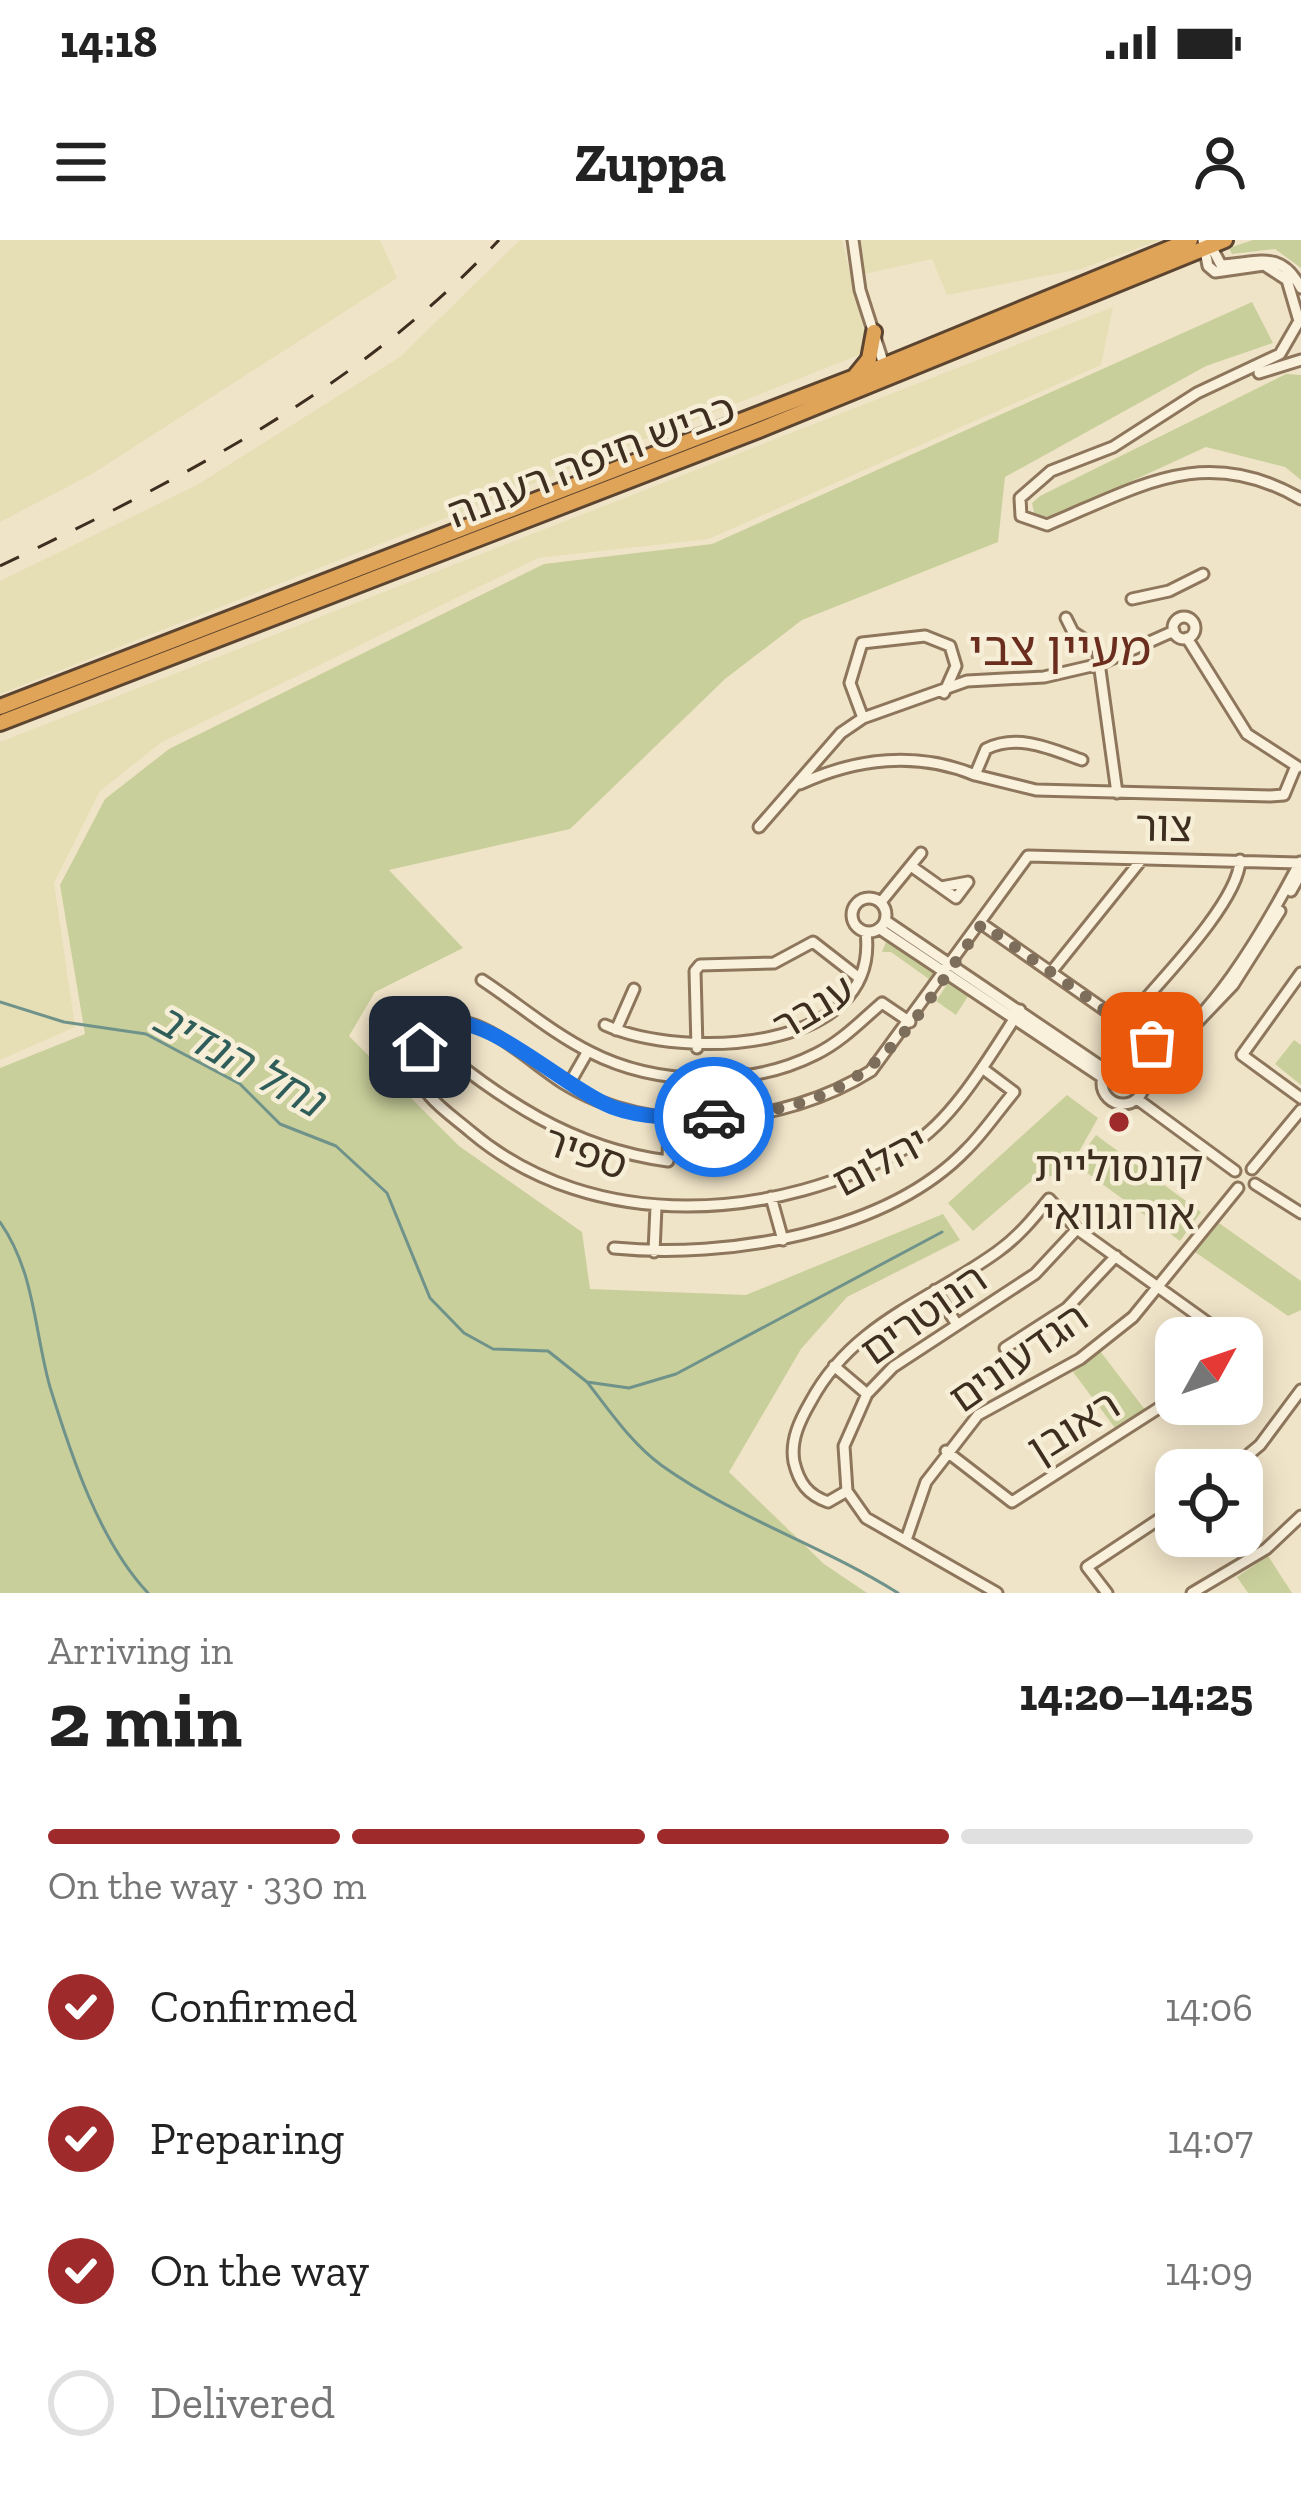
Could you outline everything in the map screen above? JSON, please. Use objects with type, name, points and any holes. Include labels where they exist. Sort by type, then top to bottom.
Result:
[{"type":"highway","name":"כביש חיפה רעננה","points":[[0,723],[886,372],[1191,258],[1207,246]]},
{"type":"highway","name":"כביש חיפה רעננה","points":[[0,707],[853,377],[886,372],[916,352],[1207,246]]},
{"type":"highway","points":[[853,377],[869,359],[874,332],[894,349],[916,352]]},
{"type":"street","points":[[853,240],[886,372]]},
{"type":"street","points":[[1207,246],[1221,265],[1263,258],[1281,262],[1301,287]]},
{"type":"street","points":[[1207,246],[1222,274],[1264,265],[1279,271],[1297,305],[1294,340],[1298,360],[1197,393],[1112,447],[1039,478],[1020,498],[1021,515],[1047,525],[1156,479],[1202,470],[1230,469],[1301,499]]},
{"type":"street","points":[[1242,375],[1294,340]]},
{"type":"street","points":[[1132,599],[1168,591],[1202,574]]},
{"type":"street","points":[[1168,591],[1182,617],[1195,625],[1187,638]]},
{"type":"street","points":[[759,827],[841,733],[863,718],[944,693],[967,680],[1044,676],[1100,664],[1174,632],[1182,617]]},
{"type":"street","points":[[1066,618],[1073,632],[1095,644],[1117,793]]},
{"type":"street","points":[[795,786],[839,766],[884,760],[949,764],[1036,790],[1283,795],[1299,767],[1247,734],[1187,638],[1174,632]]},
{"type":"street","points":[[863,718],[850,683],[862,643],[925,636],[950,646],[956,666],[944,693]]},
{"type":"street","points":[[975,775],[986,749],[996,744],[1034,743],[1082,760]]},
{"type":"street","points":[[883,925],[880,902],[921,853]]},
{"type":"street","name":"צור","points":[[984,923],[1028,856],[1300,865]]},
{"type":"street","points":[[1052,971],[1142,859]]},
{"type":"street","points":[[1126,1021],[1217,908],[1240,874],[1240,860]]},
{"type":"street","points":[[1137,1099],[1142,1074],[1239,964],[1300,865]]},
{"type":"street","points":[[1142,1074],[1233,986],[1300,865]]},
{"type":"street","points":[[911,866],[941,887]]},
{"type":"street","points":[[634,989],[610,1028],[697,1048],[745,1046],[784,1034],[846,998],[868,949],[866,932],[854,923],[854,908],[865,898],[880,902]]},
{"type":"street","points":[[669,1118],[668,1161],[586,1144],[509,1104],[426,1039],[448,1023],[472,1023],[568,1086],[616,1108],[669,1118],[751,1114],[842,1090],[871,1071],[984,923],[1152,1043],[1169,1047]]},
{"type":"street","points":[[883,925],[1104,1074],[1109,1099],[1120,1104],[1137,1099]]},
{"type":"street","points":[[866,932],[883,925]]},
{"type":"street","points":[[697,1048],[695,971],[700,965],[774,963],[813,942],[858,977]]},
{"type":"street","points":[[1301,973],[1243,1055],[1301,1098]]},
{"type":"street","name":"ענבר","points":[[482,980],[588,1051],[647,1073],[687,1078],[745,1074],[815,1054],[882,1003],[910,1022]]},
{"type":"street","name":"ספיר","points":[[426,1039],[416,1055],[417,1081],[484,1143],[566,1187],[656,1207],[771,1197],[845,1178],[913,1144],[982,1068],[1018,1014]]},
{"type":"street","points":[[1152,1043],[1153,1062]]},
{"type":"street","points":[[568,1086],[588,1051]]},
{"type":"street","points":[[1104,1074],[1123,1061],[1142,1074]]},
{"type":"street","name":"יהלום","points":[[614,1248],[701,1252],[783,1240],[887,1202],[966,1151],[1014,1092],[982,1068]]},
{"type":"street","name":"ענבר","points":[[745,1074],[751,1114]]},
{"type":"street","points":[[1137,1099],[1235,1171],[1252,1169],[1301,1110]]},
{"type":"street","points":[[1252,1169],[1255,1184]]},
{"type":"street","points":[[1235,1171],[1238,1188],[1255,1184],[1301,1213]]},
{"type":"street","name":"הגדעונים","points":[[906,1540],[926,1482],[978,1415],[1080,1359],[1133,1317],[1238,1188]]},
{"type":"street","name":"יהלום","points":[[771,1197],[783,1240]]},
{"type":"street","points":[[997,1593],[866,1518],[847,1491],[828,1502],[813,1497],[798,1479],[792,1454],[797,1425],[834,1366],[880,1322],[1010,1243],[1049,1199],[1077,1229],[1201,1317]]},
{"type":"street","points":[[654,1252],[656,1207]]},
{"type":"street","name":"הנוטרים","points":[[847,1491],[844,1446],[867,1394],[892,1367],[1035,1274],[1077,1229]]},
{"type":"street","points":[[1005,1348],[1067,1308],[1116,1256]]},
{"type":"street","points":[[935,1289],[956,1323]]},
{"type":"street","points":[[834,1366],[867,1394]]},
{"type":"street","points":[[1255,1449],[1301,1390]]},
{"type":"street","name":"ראובן","points":[[946,1451],[1012,1502],[1155,1410]]},
{"type":"street","points":[[1192,1593],[1266,1549],[1301,1516]]},
{"type":"street","points":[[1107,1593],[1087,1567],[1155,1522]]},
{"type":"shaded area","points":[[0,240],[380,240],[397,278],[92,474],[0,522]]},
{"type":"shaded area","points":[[520,240],[842,240],[869,351],[0,694],[0,581],[197,485],[400,357]]},
{"type":"shaded area","points":[[861,240],[1160,240],[1081,269],[947,295],[932,259],[864,274]]},
{"type":"shaded area","points":[[1113,307],[1101,365],[709,539],[538,558],[162,742],[100,791],[54,883],[75,1027],[0,1060],[0,742]]},
{"type":"green space","points":[[1253,240],[1301,240],[1301,268],[1275,249],[1232,254],[1229,248]]},
{"type":"green space","points":[[1252,302],[1273,343],[1206,366],[1005,477],[998,542],[802,620],[725,679],[570,829],[389,870],[463,948],[375,992],[349,1036],[459,1146],[582,1232],[590,1289],[746,1295],[943,1214],[960,1240],[847,1297],[801,1349],[729,1472],[824,1564],[867,1593],[0,1593],[0,1068],[85,1034],[60,885],[105,799],[169,749],[544,564],[712,544]]},
{"type":"green space","points":[[1286,374],[1301,375],[1301,480],[1285,467],[1206,447],[1049,519],[1035,517],[1032,503],[1040,496]]},
{"type":"green space","points":[[889,934],[940,970],[933,982],[891,952],[882,952]]},
{"type":"green space","points":[[952,977],[972,990],[956,1015],[936,1001]]},
{"type":"green space","points":[[1294,1040],[1301,1045],[1301,1085],[1275,1064]]},
{"type":"green space","points":[[1067,1095],[1098,1118],[1068,1171],[1030,1182],[973,1231],[948,1203]]},
{"type":"green space","points":[[1096,1135],[1201,1212],[1180,1241],[1075,1164]]},
{"type":"green space","points":[[1219,1223],[1301,1281],[1301,1310],[1288,1316],[1195,1252]]},
{"type":"green space","points":[[1100,1351],[1146,1411],[1118,1432],[1073,1372]]},
{"type":"green space","points":[[1268,1556],[1292,1593],[1248,1593],[1237,1577]]},
{"type":"waterway","name":"נחל הנדיב","points":[[0,1002],[64,1022],[146,1034],[240,1084],[280,1124],[336,1146],[387,1193],[430,1298],[464,1333],[493,1349],[548,1351],[587,1382],[629,1388],[676,1374],[942,1232]]},
{"type":"waterway","points":[[0,1222],[27,1281],[50,1387],[77,1468],[115,1548],[148,1593]]},
{"type":"waterway","points":[[587,1382],[630,1437],[689,1484],[898,1593]]},
{"type":"railway","points":[[0,566],[201,464],[327,386],[445,293],[499,240]]},
{"type":"way so far","points":[[714,1117],[771,1111],[842,1090],[871,1071],[982,924],[1152,1043]]},
{"type":"place","name":"קונסוליית אורוגוואי","points":[[1119,1122]]},
{"type":"district","name":"מעיין צבי","points":[[1060,648]]},
{"type":"route","points":[[420,1047],[448,1023],[472,1023],[568,1086],[616,1108],[669,1118],[714,1117]]}]
